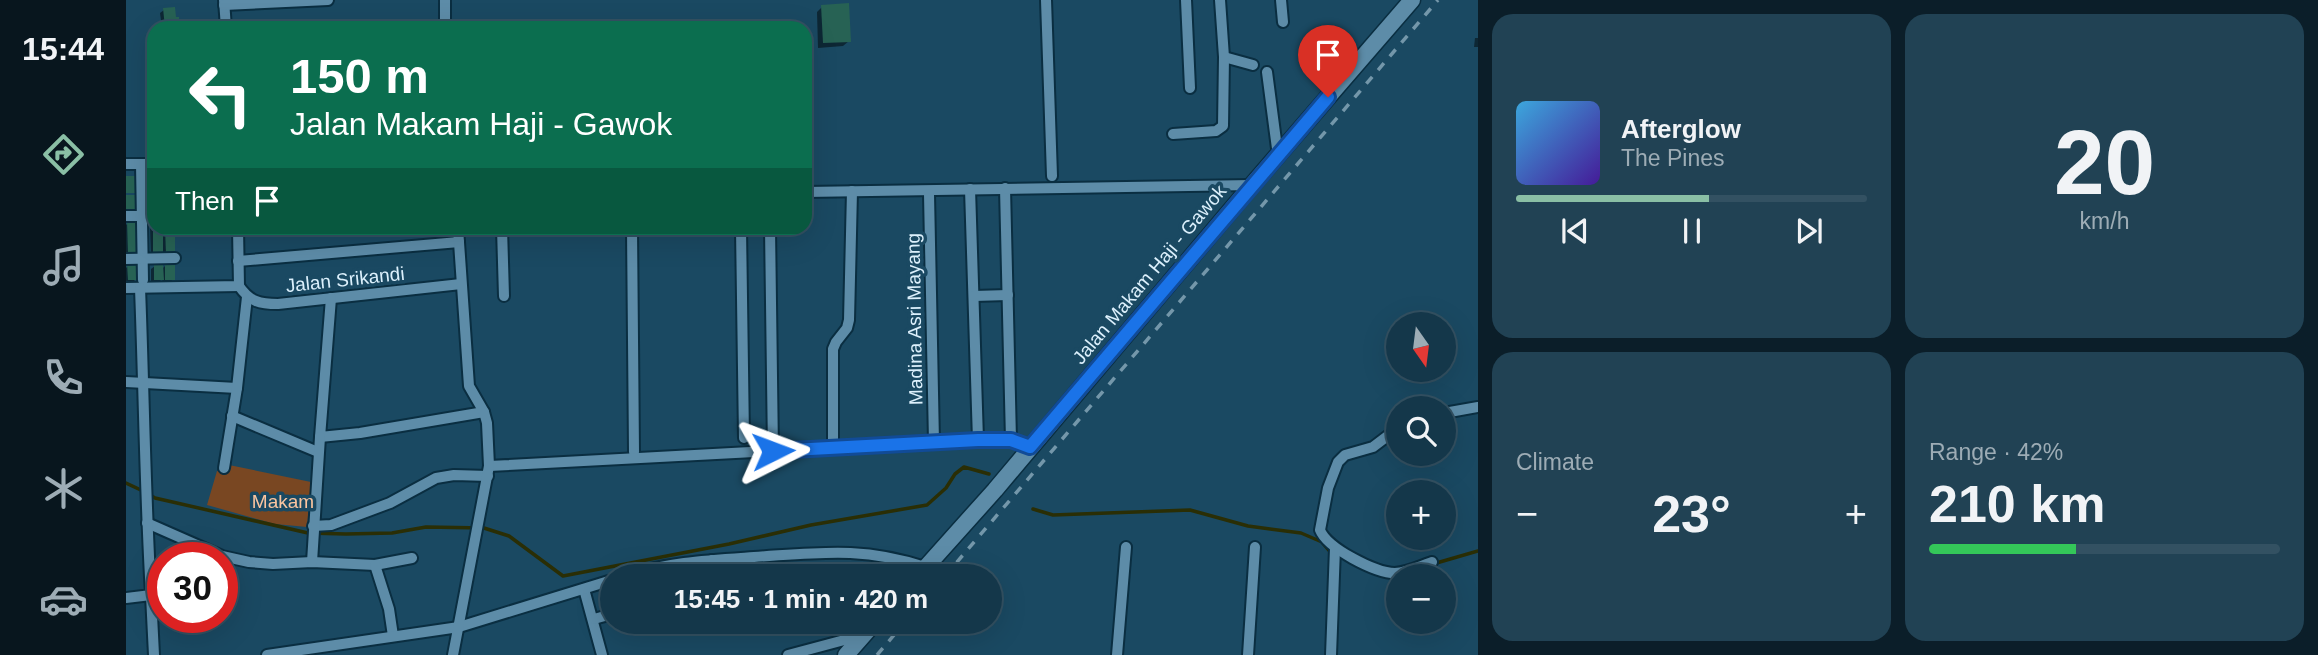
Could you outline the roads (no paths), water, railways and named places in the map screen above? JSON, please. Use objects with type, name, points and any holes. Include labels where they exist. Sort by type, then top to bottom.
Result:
[{"type":"street","points":[[225,21],[224,3],[328,0]]},
{"type":"street","points":[[445,0],[446,21]]},
{"type":"street","points":[[1046,0],[1052,176]]},
{"type":"street","points":[[1186,0],[1190,88]]},
{"type":"street","points":[[1173,134],[1222,129],[1224,57],[1220,0]]},
{"type":"street","points":[[1281,0],[1283,22]]},
{"type":"street","name":"Jalan Makam Haji - Gawok","points":[[928,564],[1007,476],[1412,0]]},
{"type":"street","points":[[1224,57],[1253,65]]},
{"type":"street","points":[[1266,72],[1278,156]]},
{"type":"street","points":[[126,164],[147,164]]},
{"type":"street","points":[[141,164],[141,284],[148,542]]},
{"type":"street","points":[[812,192],[1252,185]]},
{"type":"street","points":[[1005,188],[1011,440]]},
{"type":"street","points":[[970,189],[978,440]]},
{"type":"street","points":[[833,445],[832,357],[836,342],[847,328],[849,320],[852,191]]},
{"type":"street","name":"Madina Asri Mayang","points":[[929,194],[934,442]]},
{"type":"street","points":[[126,216],[147,216]]},
{"type":"street","points":[[224,468],[237,388],[247,297],[239,286],[239,235]]},
{"type":"street","points":[[453,655],[489,471],[488,430],[484,412],[469,386],[458,235]]},
{"type":"street","points":[[502,235],[504,296]]},
{"type":"street","points":[[632,235],[634,452]]},
{"type":"street","points":[[741,235],[744,438]]},
{"type":"street","points":[[770,235],[773,451]]},
{"type":"street","points":[[238,261],[459,242]]},
{"type":"street","points":[[126,259],[175,258]]},
{"type":"street","points":[[126,288],[141,284],[239,286]]},
{"type":"street","name":"Jalan Srikandi","points":[[247,297],[264,304],[461,284]]},
{"type":"street","points":[[974,296],[1007,295]]},
{"type":"street","points":[[312,562],[331,298]]},
{"type":"street","points":[[126,382],[237,388]]},
{"type":"street","points":[[1456,411],[1478,407]]},
{"type":"street","points":[[320,437],[484,412]]},
{"type":"street","points":[[232,416],[318,452]]},
{"type":"street","points":[[1386,437],[1373,447],[1345,455],[1338,462],[1328,488],[1320,526],[1322,536],[1334,552],[1390,572],[1406,571],[1432,562]]},
{"type":"street","points":[[313,530],[390,503],[436,478],[454,475],[934,442],[1011,440],[1030,447]]},
{"type":"street","points":[[147,523],[238,561],[262,564],[312,562],[375,565],[412,558]]},
{"type":"street","points":[[1117,655],[1126,547]]},
{"type":"street","points":[[1248,655],[1255,547]]},
{"type":"street","points":[[679,564],[844,551],[886,555],[906,564]]},
{"type":"street","points":[[1331,655],[1334,552]]},
{"type":"street","points":[[712,560],[713,564]]},
{"type":"street","points":[[375,565],[391,617],[393,636]]},
{"type":"street","points":[[267,655],[460,627],[600,584]]},
{"type":"street","points":[[584,589],[602,655]]},
{"type":"street","points":[[126,598],[147,595]]},
{"type":"street","points":[[594,619],[600,617]]},
{"type":"street","points":[[153,633],[154,655]]},
{"type":"street","points":[[788,655],[863,635]]},
{"type":"street","points":[[846,655],[863,635]]},
{"type":"waterway","points":[[150,495],[308,533],[392,533],[426,527],[484,528],[509,536],[563,576],[811,525],[927,505],[964,467],[989,474]]},
{"type":"waterway","points":[[126,483],[143,491]]},
{"type":"waterway","points":[[1033,509],[1053,515],[1190,510],[1248,526],[1301,533],[1322,542],[1333,555]]},
{"type":"waterway","points":[[1433,564],[1478,551]]},
{"type":"railway","points":[[955,564],[1438,0]]},
{"type":"railway","points":[[877,655],[895,634]]},
{"type":"park label","name":"Makam","points":[[283,501]]}]
